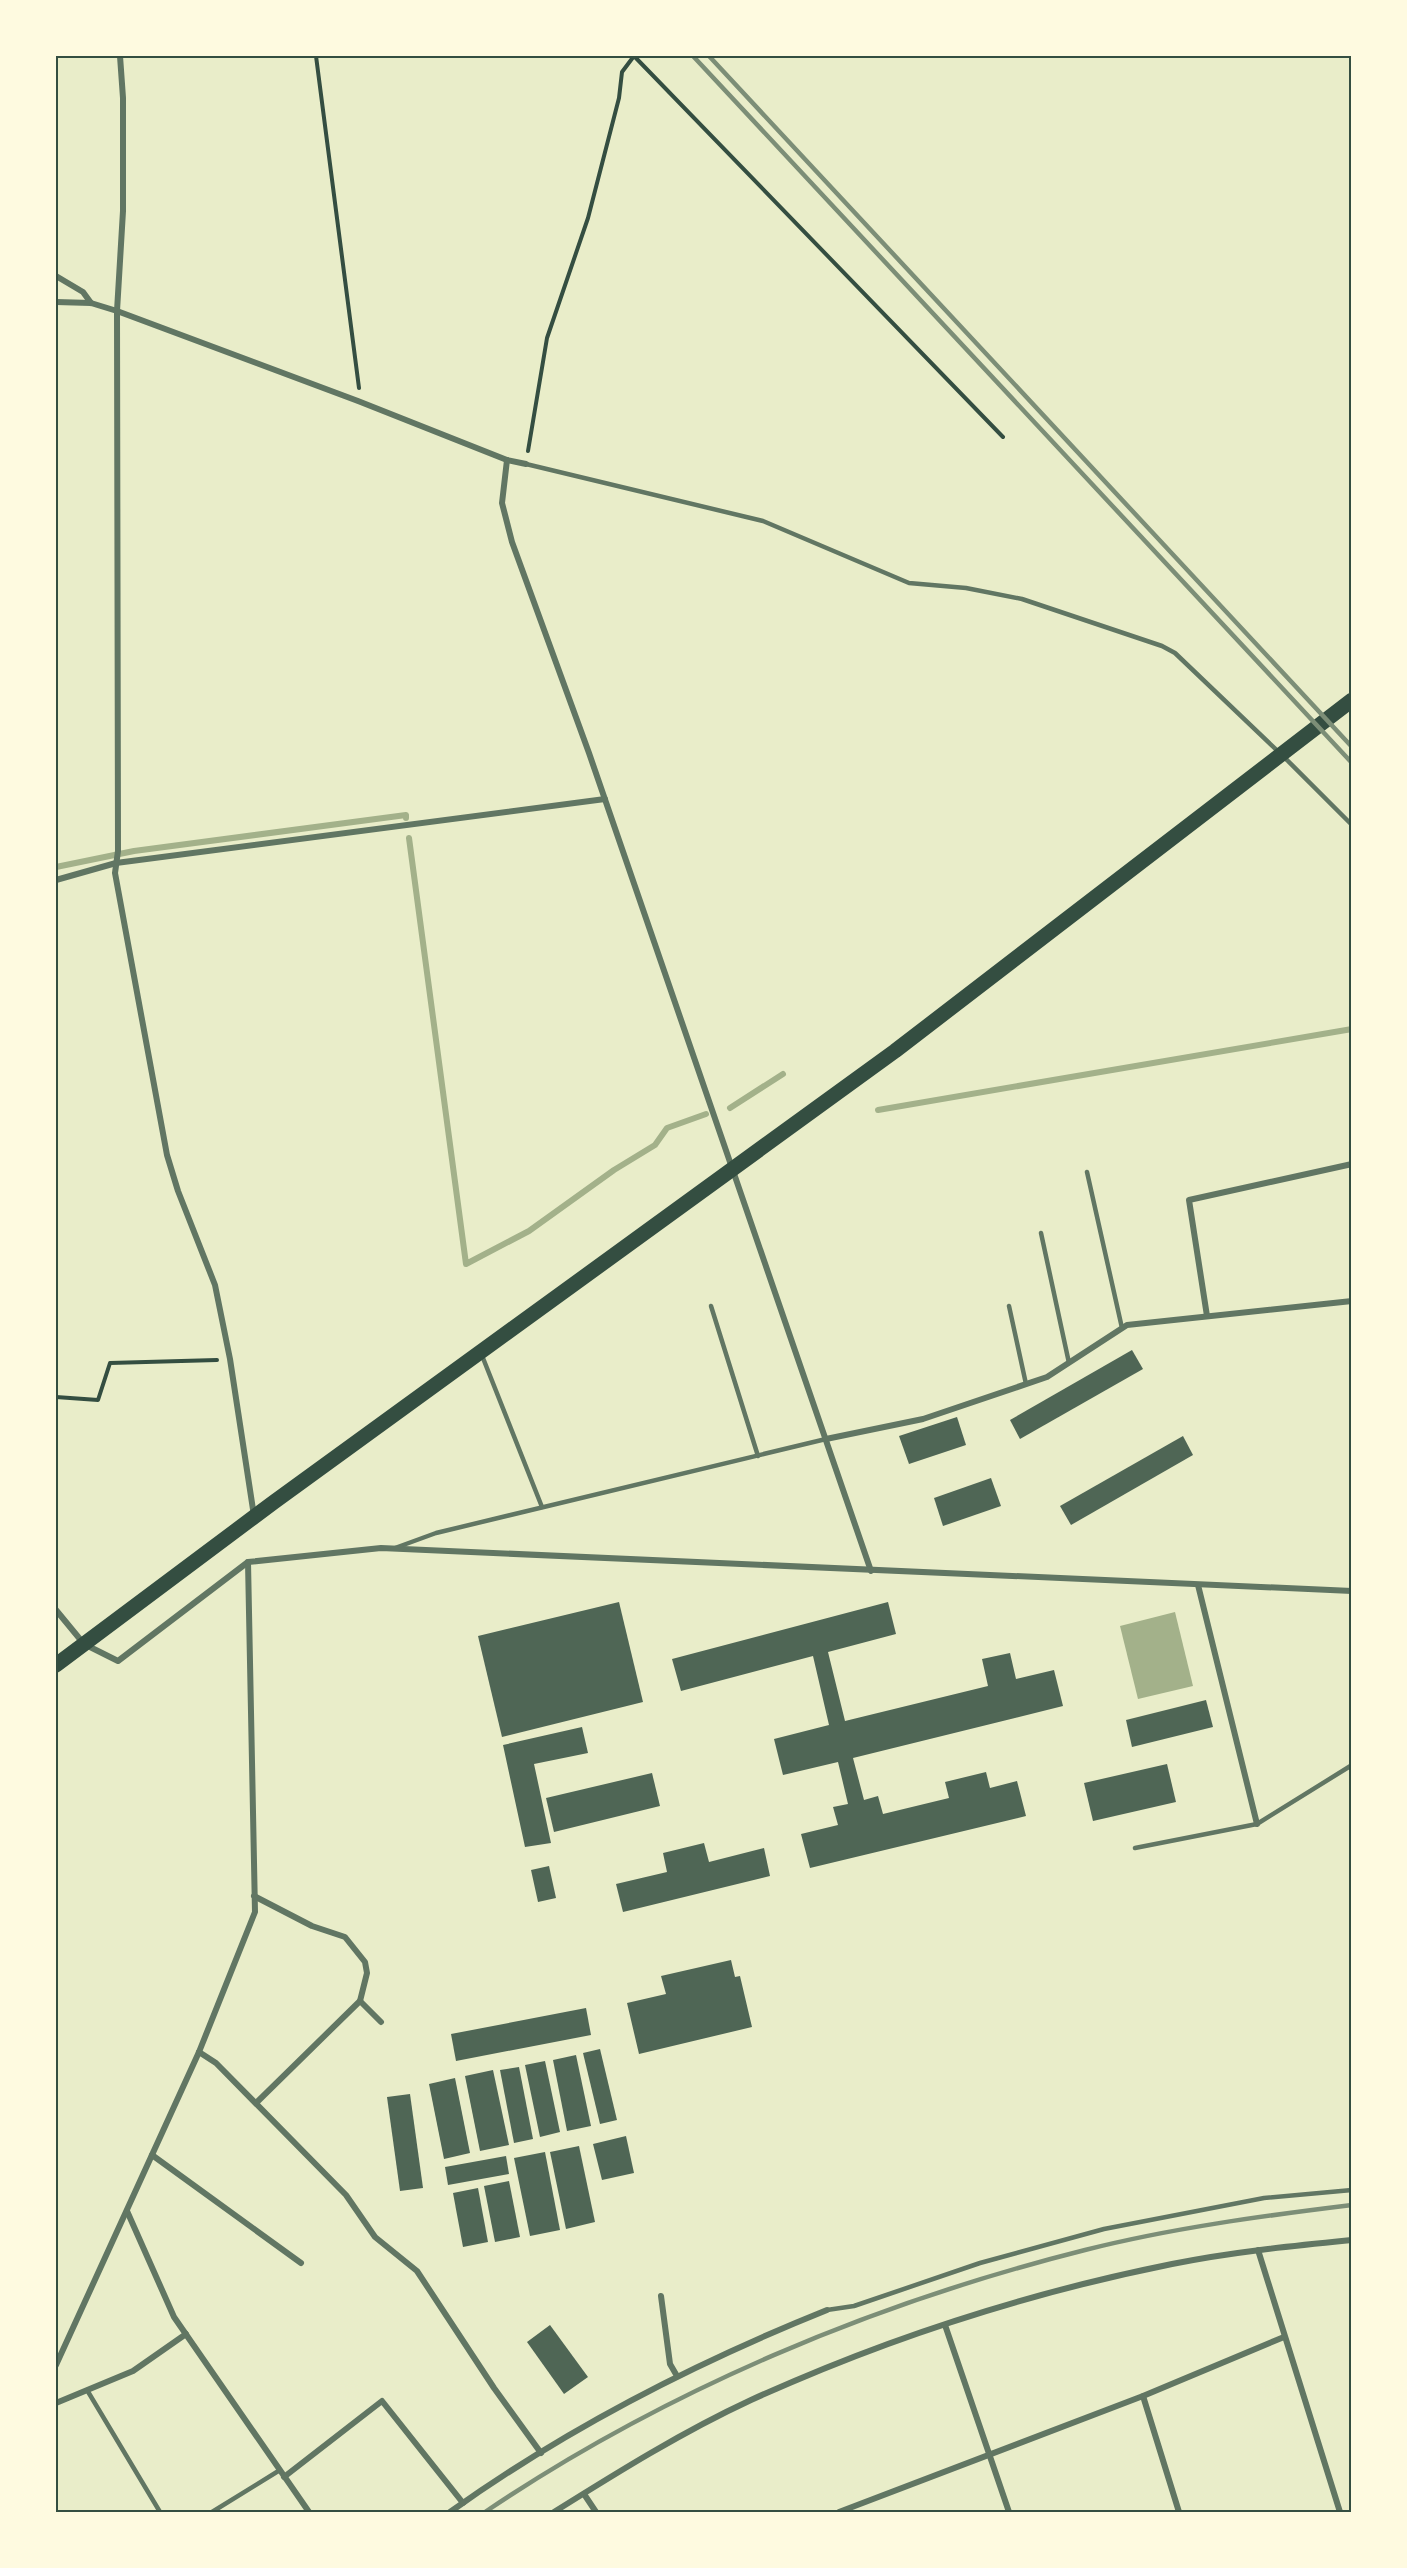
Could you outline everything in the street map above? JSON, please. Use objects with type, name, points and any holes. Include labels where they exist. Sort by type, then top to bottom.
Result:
[{"type":"main road","points":[[56,1665],[255,1517],[895,1051],[1352,700]]},
{"type":"street","points":[[120,56],[123,98],[123,211],[117,311],[118,850],[115,873],[167,1155],[178,1191],[215,1285],[230,1359],[255,1517]]},
{"type":"street","points":[[56,276],[83,292],[91,303]]},
{"type":"street","points":[[56,302],[91,303],[117,311],[358,401],[507,460],[526,464]]},
{"type":"street","points":[[507,460],[502,502],[512,542],[605,799],[871,1571]]},
{"type":"street","points":[[56,880],[116,863],[605,799]]},
{"type":"street","points":[[1208,1316],[1189,1200],[1352,1164]]},
{"type":"street","points":[[826,1439],[923,1419],[1047,1377],[1127,1325],[1352,1301]]},
{"type":"street","points":[[56,1610],[84,1644],[118,1661],[248,1562],[393,1549],[1352,1591]]},
{"type":"street","points":[[56,2365],[199,2052],[255,1912],[248,1562]]},
{"type":"street","points":[[1198,1585],[1257,1824]]},
{"type":"street","points":[[254,1896],[312,1926],[345,1937],[365,1962],[367,1973],[360,2001],[256,2103]]},
{"type":"street","points":[[360,2001],[381,2022]]},
{"type":"street","points":[[199,2052],[216,2063],[346,2195],[375,2237],[417,2271],[494,2388],[541,2453]]},
{"type":"street","points":[[152,2155],[301,2263]]},
{"type":"street","points":[[127,2211],[174,2317],[309,2512]]},
{"type":"street","points":[[554,2512],[681,2436],[750,2401],[846,2360],[945,2325],[1098,2281],[1174,2264],[1258,2250],[1352,2240]]},
{"type":"street","points":[[1258,2250],[1340,2512]]},
{"type":"street","points":[[661,2296],[670,2364],[677,2376]]},
{"type":"street","points":[[450,2512],[541,2453],[677,2376],[827,2310]]},
{"type":"street","points":[[945,2325],[1009,2512]]},
{"type":"street","points":[[56,2403],[133,2371],[186,2334]]},
{"type":"street","points":[[838,2512],[1143,2396],[1284,2337]]},
{"type":"street","points":[[1143,2396],[1179,2512]]},
{"type":"street","points":[[282,2473],[382,2402],[463,2504]]},
{"type":"street","points":[[584,2494],[596,2512]]},
{"type":"lane","points":[[526,464],[763,522],[909,583],[966,588],[1022,599],[1162,645],[1175,653],[1270,743],[1352,825]]},
{"type":"lane","points":[[1088,1172],[1122,1328]]},
{"type":"lane","points":[[1041,1233],[1068,1363]]},
{"type":"lane","points":[[711,1306],[758,1456]]},
{"type":"lane","points":[[1009,1306],[1026,1384]]},
{"type":"lane","points":[[481,1352],[542,1507]]},
{"type":"lane","points":[[393,1549],[436,1533],[826,1439]]},
{"type":"lane","points":[[1135,1848],[1257,1824],[1352,1765]]},
{"type":"lane","points":[[827,2310],[854,2306],[981,2263],[1104,2229],[1264,2198],[1352,2190]]},
{"type":"lane","points":[[87,2390],[160,2512]]},
{"type":"lane","points":[[212,2512],[282,2473]]},
{"type":"path","points":[[316,56],[359,391],[358,401]]},
{"type":"path","points":[[526,464],[547,338],[588,218],[619,98],[622,72],[634,56],[1003,437]]},
{"type":"path","points":[[56,1397],[98,1400],[110,1363],[230,1359]]},
{"type":"shaded area","points":[[1175,1612],[1193,1686],[1138,1699],[1120,1626]]},
{"type":"building","points":[[1132,1350],[1143,1369],[1020,1439],[1010,1420]]},
{"type":"building","points":[[957,1417],[966,1445],[909,1464],[899,1436]]},
{"type":"building","points":[[1183,1436],[1193,1455],[1071,1525],[1060,1506]]},
{"type":"building","points":[[991,1478],[1001,1506],[943,1526],[934,1498]]},
{"type":"building","points":[[619,1602],[643,1702],[502,1737],[478,1636]]},
{"type":"building","points":[[888,1602],[896,1634],[828,1652],[845,1721],[988,1686],[982,1659],[1010,1653],[1016,1679],[1054,1670],[1063,1706],[853,1758],[864,1800],[878,1796],[883,1814],[949,1798],[945,1782],[986,1772],[990,1788],[1017,1781],[1026,1816],[810,1868],[801,1834],[838,1825],[833,1807],[848,1804],[838,1762],[783,1775],[774,1739],[829,1725],[813,1656],[681,1691],[672,1659]]},
{"type":"building","points":[[1206,1700],[1213,1727],[1132,1747],[1126,1720]]},
{"type":"building","points":[[582,1727],[588,1753],[534,1764],[551,1843],[525,1847],[503,1745]]},
{"type":"building","points":[[1167,1764],[1176,1802],[1093,1821],[1084,1783]]},
{"type":"building","points":[[652,1773],[660,1806],[554,1832],[546,1798]]},
{"type":"building","points":[[704,1843],[709,1862],[764,1848],[770,1876],[623,1912],[616,1884],[667,1872],[663,1853]]},
{"type":"building","points":[[549,1866],[556,1898],[538,1902],[531,1870]]},
{"type":"building","points":[[731,1960],[735,1977],[740,1976],[752,2027],[639,2054],[627,2003],[666,1994],[661,1976]]},
{"type":"building","points":[[586,2008],[591,2035],[456,2061],[451,2034]]},
{"type":"building","points":[[600,2049],[617,2120],[600,2124],[583,2053]]},
{"type":"building","points":[[576,2055],[591,2126],[567,2131],[553,2060]]},
{"type":"building","points":[[545,2061],[560,2132],[540,2137],[525,2065]]},
{"type":"building","points":[[519,2067],[533,2139],[514,2143],[500,2070]]},
{"type":"building","points":[[493,2070],[509,2145],[480,2151],[465,2076]]},
{"type":"building","points":[[455,2078],[470,2153],[444,2159],[429,2084]]},
{"type":"building","points":[[410,2094],[423,2188],[400,2191],[387,2097]]},
{"type":"building","points":[[626,2136],[634,2173],[602,2180],[593,2144]]},
{"type":"building","points":[[579,2146],[595,2222],[566,2229],[550,2152]]},
{"type":"building","points":[[545,2152],[560,2230],[530,2236],[514,2158]]},
{"type":"building","points":[[506,2156],[509,2174],[448,2185],[445,2167]]},
{"type":"building","points":[[509,2181],[520,2237],[495,2242],[484,2186]]},
{"type":"building","points":[[478,2188],[488,2242],[463,2247],[453,2193]]},
{"type":"building","points":[[550,2325],[588,2377],[564,2394],[527,2342]]},
{"type":"waterway","points":[[56,867],[134,851],[406,815],[406,818]]},
{"type":"waterway","points":[[409,838],[466,1264],[529,1231],[614,1170],[655,1145],[667,1128],[706,1114]]},
{"type":"waterway","points":[[878,1110],[1352,1029]]},
{"type":"waterway","points":[[730,1108],[783,1074]]},
{"type":"railway","points":[[693,56],[1352,763]]},
{"type":"railway","points":[[709,56],[1352,747]]},
{"type":"railway","points":[[485,2512],[554,2468],[625,2427],[699,2389],[850,2324],[928,2296],[1006,2271],[1118,2242],[1217,2223],[1352,2205]]}]
